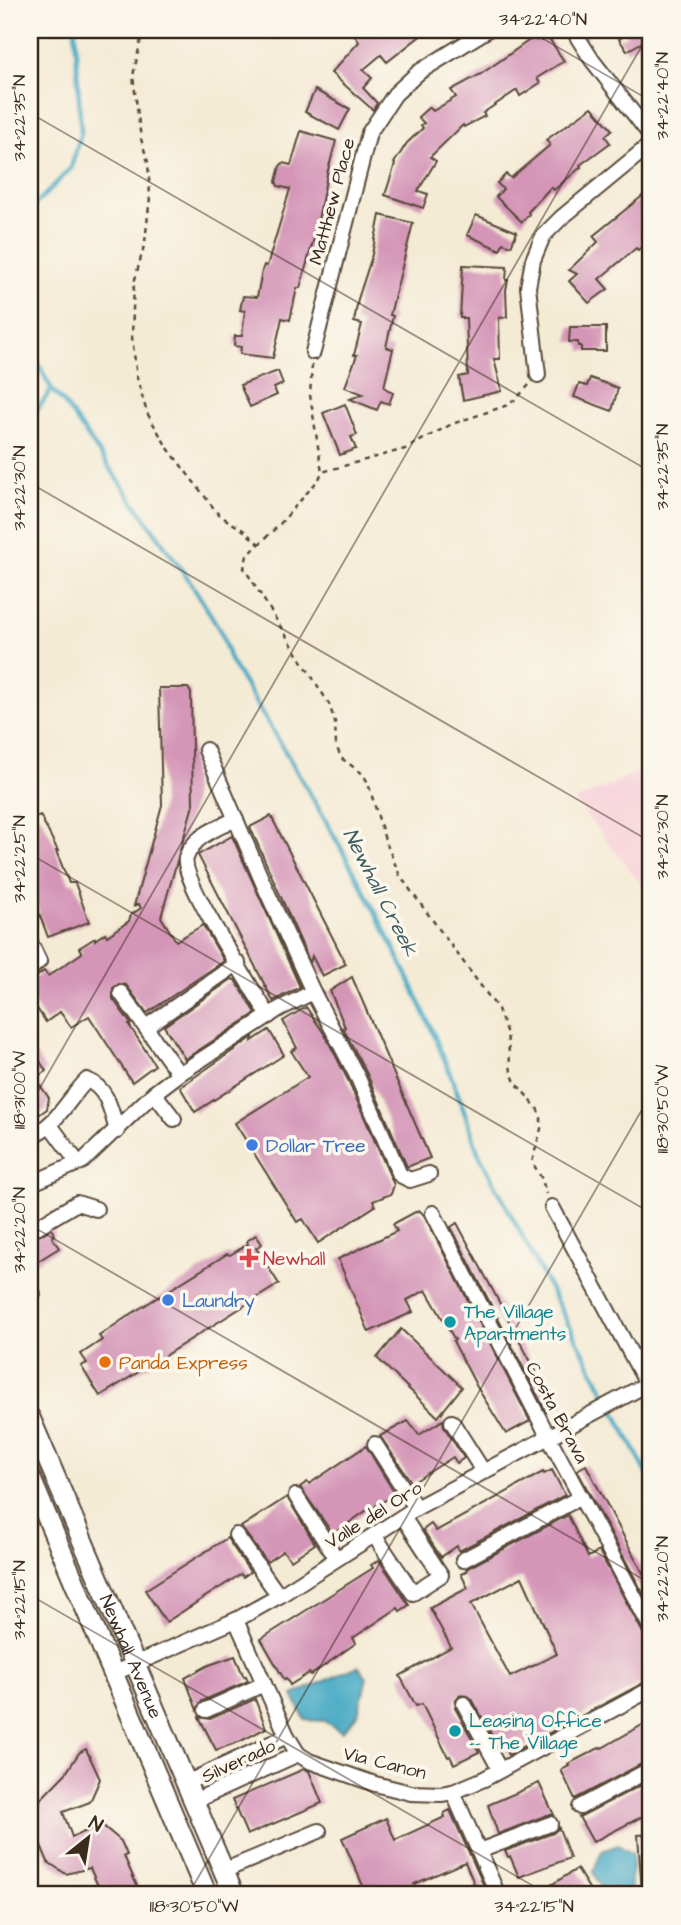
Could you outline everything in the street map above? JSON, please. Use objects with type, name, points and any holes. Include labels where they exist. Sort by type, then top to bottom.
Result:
[{"type":"main road","name":"Newhall Avenue","points":[[30,1418],[234,1895]]},
{"type":"main road","points":[[30,1479],[52,1470]]},
{"type":"main road","name":"Newhall Avenue","points":[[30,1479],[207,1895]]},
{"type":"street","name":"Matthew Place","points":[[313,352],[369,133],[395,94],[419,72],[487,30]]},
{"type":"street","points":[[573,30],[593,61],[651,136]]},
{"type":"street","points":[[538,375],[528,287],[533,260],[543,236],[651,144]]},
{"type":"street","points":[[206,750],[313,992],[358,1078],[400,1175],[410,1180],[429,1174]]},
{"type":"street","points":[[236,819],[203,835],[193,844],[185,861],[188,875],[204,908],[269,1016]]},
{"type":"street","points":[[30,942],[38,961],[30,969]]},
{"type":"street","points":[[146,1027],[238,963]]},
{"type":"street","points":[[30,1184],[78,1163],[179,1073],[269,1016],[313,992]]},
{"type":"street","points":[[121,993],[179,1073]]},
{"type":"street","points":[[30,1136],[50,1125],[74,1092],[87,1080],[97,1084],[106,1096],[117,1131]]},
{"type":"street","points":[[154,1094],[174,1119]]},
{"type":"street","points":[[50,1125],[78,1163]]},
{"type":"street","points":[[30,1231],[77,1203],[96,1209]]},
{"type":"street","points":[[552,1207],[646,1385]]},
{"type":"street","name":"Costa Brava","points":[[433,1213],[651,1628]]},
{"type":"street","name":"Valle del Oro","points":[[112,1674],[236,1620],[279,1596],[416,1508],[646,1385]]},
{"type":"street","points":[[452,1422],[483,1471]]},
{"type":"street","points":[[375,1444],[416,1508]]},
{"type":"street","points":[[296,1496],[337,1558]]},
{"type":"street","points":[[463,1560],[581,1497]]},
{"type":"street","points":[[374,1535],[412,1593],[440,1575],[403,1517]]},
{"type":"street","points":[[236,1535],[279,1596]]},
{"type":"street","points":[[236,1620],[298,1754]]},
{"type":"street","points":[[206,1710],[264,1684]]},
{"type":"street","name":"Via Canon","points":[[298,1754],[309,1761],[349,1775],[411,1793],[453,1792],[484,1779],[651,1689]]},
{"type":"street","points":[[464,1704],[500,1770]]},
{"type":"street","name":"Silverado","points":[[190,1792],[288,1736]]},
{"type":"street","name":"Silverado","points":[[190,1792],[298,1754]]},
{"type":"street","points":[[580,1807],[651,1769]]},
{"type":"street","points":[[453,1792],[498,1895]]},
{"type":"street","points":[[479,1851],[550,1824]]},
{"type":"street","points":[[223,1871],[319,1831]]},
{"type":"path","points":[[143,30],[133,76],[141,139],[148,162],[150,197],[145,242],[134,283],[132,337],[138,378],[147,413],[167,447],[219,515],[259,544]]},
{"type":"path","points":[[313,352],[310,395],[322,472],[280,524],[244,562],[246,575],[329,704],[341,758],[363,775],[368,783],[385,840],[400,876],[498,1009],[506,1034],[511,1072],[515,1082],[537,1108],[541,1118],[541,1129],[532,1162],[552,1207]]},
{"type":"path","points":[[322,472],[405,449],[452,424],[505,406],[516,399],[538,375]]},
{"type":"shaded area","points":[[651,761],[651,896],[575,801],[642,769]]},
{"type":"water","points":[[358,1666],[367,1677],[358,1714],[342,1732],[324,1721],[305,1720],[293,1695]]},
{"type":"water","points":[[618,1845],[633,1854],[630,1895],[605,1895],[593,1872],[602,1851]]},
{"type":"building","points":[[351,30],[428,30],[387,62],[381,55],[363,70],[372,78],[363,88],[377,103],[373,110],[331,73],[359,42]]},
{"type":"building","points":[[623,30],[651,30],[651,37],[627,51],[619,39],[626,35]]},
{"type":"building","points":[[534,37],[541,41],[548,37],[564,61],[537,78],[540,83],[520,96],[517,90],[483,113],[485,116],[464,127],[463,125],[430,157],[436,161],[418,191],[428,194],[423,208],[385,195],[394,163],[407,143],[423,128],[421,125],[424,123],[418,117],[429,107],[433,111],[456,97],[451,90],[481,74]]},
{"type":"building","points":[[315,90],[350,109],[339,130],[305,112]]},
{"type":"building","points":[[592,107],[612,130],[605,136],[610,143],[580,165],[581,167],[554,190],[551,187],[522,222],[496,197],[503,189],[497,183],[506,174],[511,178],[550,145],[546,140]]},
{"type":"building","points":[[301,131],[336,141],[316,231],[300,288],[297,288],[290,320],[282,318],[273,358],[240,354],[241,347],[234,346],[235,336],[242,336],[245,311],[240,310],[243,296],[257,297],[262,271],[264,265],[267,266],[290,189],[278,186],[276,182],[280,166],[283,163],[291,165]]},
{"type":"building","points":[[651,189],[651,239],[599,279],[608,289],[589,303],[569,281],[577,274],[569,270],[598,242],[593,236]]},
{"type":"building","points":[[380,215],[413,223],[390,315],[393,316],[386,347],[393,349],[384,387],[393,393],[389,404],[381,401],[377,410],[350,399],[363,394],[345,387],[357,355],[354,355],[362,324],[354,322]]},
{"type":"building","points":[[476,215],[517,232],[511,246],[503,243],[500,250],[467,235]]},
{"type":"building","points":[[463,265],[507,267],[508,280],[507,317],[499,318],[500,359],[494,359],[502,391],[463,400],[459,377],[468,375],[466,318],[460,318]]},
{"type":"building","points":[[570,327],[606,327],[606,351],[581,351],[578,342],[569,342]]},
{"type":"building","points":[[278,371],[283,384],[274,388],[277,395],[250,407],[240,385]]},
{"type":"building","points":[[590,378],[618,388],[612,411],[574,397],[579,384],[587,386]]},
{"type":"building","points":[[345,404],[357,435],[351,437],[356,449],[340,455],[323,413]]},
{"type":"building","points":[[159,688],[188,688],[191,693],[193,805],[161,917],[176,941],[203,925],[224,961],[147,1013],[126,985],[119,984],[113,988],[113,999],[155,1065],[132,1082],[89,1016],[71,1027],[60,1012],[46,1022],[30,998],[30,982],[44,971],[48,976],[82,953],[79,948],[105,933],[107,936],[129,921],[131,915],[141,908],[139,904],[134,906],[162,805]]},
{"type":"building","points":[[40,815],[58,851],[69,883],[75,883],[89,922],[48,937],[30,889],[30,820]]},
{"type":"building","points":[[271,816],[346,964],[322,976],[312,956],[310,963],[250,827]]},
{"type":"building","points":[[232,836],[300,987],[273,1001],[198,855]]},
{"type":"building","points":[[352,977],[430,1158],[407,1167],[367,1074],[343,1028],[345,1027],[330,991]]},
{"type":"building","points":[[232,979],[256,1013],[185,1059],[164,1026]]},
{"type":"building","points":[[306,1007],[325,1035],[349,1082],[394,1185],[391,1194],[373,1201],[375,1206],[318,1243],[303,1219],[297,1222],[235,1123],[308,1077],[291,1051],[297,1048],[283,1021]]},
{"type":"building","points":[[269,1030],[284,1055],[195,1112],[180,1087],[253,1037],[252,1041]]},
{"type":"building","points":[[30,1045],[46,1071],[35,1078],[49,1098],[47,1109],[30,1121]]},
{"type":"building","points":[[419,1210],[530,1421],[506,1434],[477,1387],[453,1341],[455,1340],[426,1290],[407,1300],[413,1312],[369,1332],[338,1259],[397,1231],[393,1224]]},
{"type":"building","points":[[457,1223],[555,1407],[546,1412],[451,1227]]},
{"type":"building","points":[[51,1229],[55,1235],[52,1237],[59,1248],[30,1266],[30,1241]]},
{"type":"building","points":[[256,1235],[262,1244],[256,1248],[279,1284],[100,1396],[81,1366],[87,1363],[81,1354],[102,1340],[99,1336],[131,1314],[227,1254],[230,1255],[248,1244],[247,1241]]},
{"type":"building","points":[[401,1329],[462,1387],[438,1417],[377,1358]]},
{"type":"building","points":[[443,1420],[444,1427],[464,1458],[457,1463],[453,1457],[412,1483],[380,1436],[408,1421],[419,1435]]},
{"type":"building","points":[[366,1446],[395,1494],[333,1534],[300,1487],[307,1482],[309,1484]]},
{"type":"building","points":[[586,1465],[651,1588],[651,1608],[577,1470]]},
{"type":"building","points":[[552,1470],[565,1495],[459,1551],[457,1546],[441,1557],[423,1530],[431,1524],[436,1531],[543,1472],[544,1474]]},
{"type":"building","points":[[287,1497],[315,1544],[291,1560],[283,1551],[267,1562],[241,1527]]},
{"type":"building","points":[[568,1515],[588,1557],[599,1551],[643,1633],[651,1638],[651,1679],[508,1755],[500,1741],[496,1743],[472,1699],[460,1695],[455,1708],[479,1752],[454,1764],[422,1704],[416,1706],[400,1676],[451,1647],[430,1608],[468,1588],[461,1574],[467,1571],[466,1569]],"holes":[[[522,1577],[557,1654],[510,1677],[471,1604]]]},
{"type":"building","points":[[227,1538],[250,1572],[243,1577],[241,1574],[166,1622],[145,1590]]},
{"type":"building","points":[[379,1560],[409,1605],[400,1611],[398,1608],[353,1638],[356,1643],[311,1675],[309,1673],[290,1685],[261,1639],[373,1568],[371,1565]]},
{"type":"building","points":[[235,1656],[248,1681],[202,1701],[197,1710],[185,1678],[209,1665]]},
{"type":"building","points":[[255,1699],[266,1728],[216,1750],[199,1717],[210,1719]]},
{"type":"building","points":[[651,1720],[651,1759],[575,1799],[561,1770]]},
{"type":"building","points":[[86,1749],[100,1779],[90,1802],[63,1812],[72,1837],[102,1825],[121,1841],[127,1855],[124,1856],[141,1895],[102,1895],[90,1868],[66,1874],[48,1862],[30,1819],[34,1806],[66,1773],[79,1753]]},
{"type":"building","points":[[304,1769],[309,1771],[322,1803],[247,1835],[232,1800]]},
{"type":"building","points":[[651,1780],[651,1812],[593,1842],[579,1817]]},
{"type":"building","points":[[539,1783],[554,1815],[547,1815],[498,1834],[488,1805]]},
{"type":"building","points":[[450,1810],[488,1895],[479,1895],[465,1862],[414,1884],[417,1892],[410,1895],[367,1895],[342,1838],[386,1818],[395,1840],[445,1817],[444,1813]]},
{"type":"building","points":[[559,1828],[570,1858],[519,1877],[505,1851],[553,1833]]},
{"type":"building","points":[[651,1834],[651,1893],[642,1894],[638,1835]]},
{"type":"building","points":[[577,1869],[593,1895],[535,1895]]},
{"type":"waterway","name":"Newhall Creek","points":[[30,210],[71,168],[81,133],[75,30]]},
{"type":"waterway","name":"Newhall Creek","points":[[30,348],[52,390],[64,403],[191,583],[221,632],[230,660],[369,899],[429,1023],[478,1152],[651,1481]]},
{"type":"waterway","points":[[30,420],[51,390]]},
{"type":"place","name":"Dollar Tree","points":[[252,1145]]},
{"type":"place","name":"Newhall","points":[[249,1258]]},
{"type":"place","name":"Laundry","points":[[168,1300]]},
{"type":"place","name":"The Village Apartments","points":[[450,1322]]},
{"type":"place","name":"Panda Express","points":[[105,1362]]},
{"type":"place","name":"Leasing Office -- The Village","points":[[455,1731]]}]
